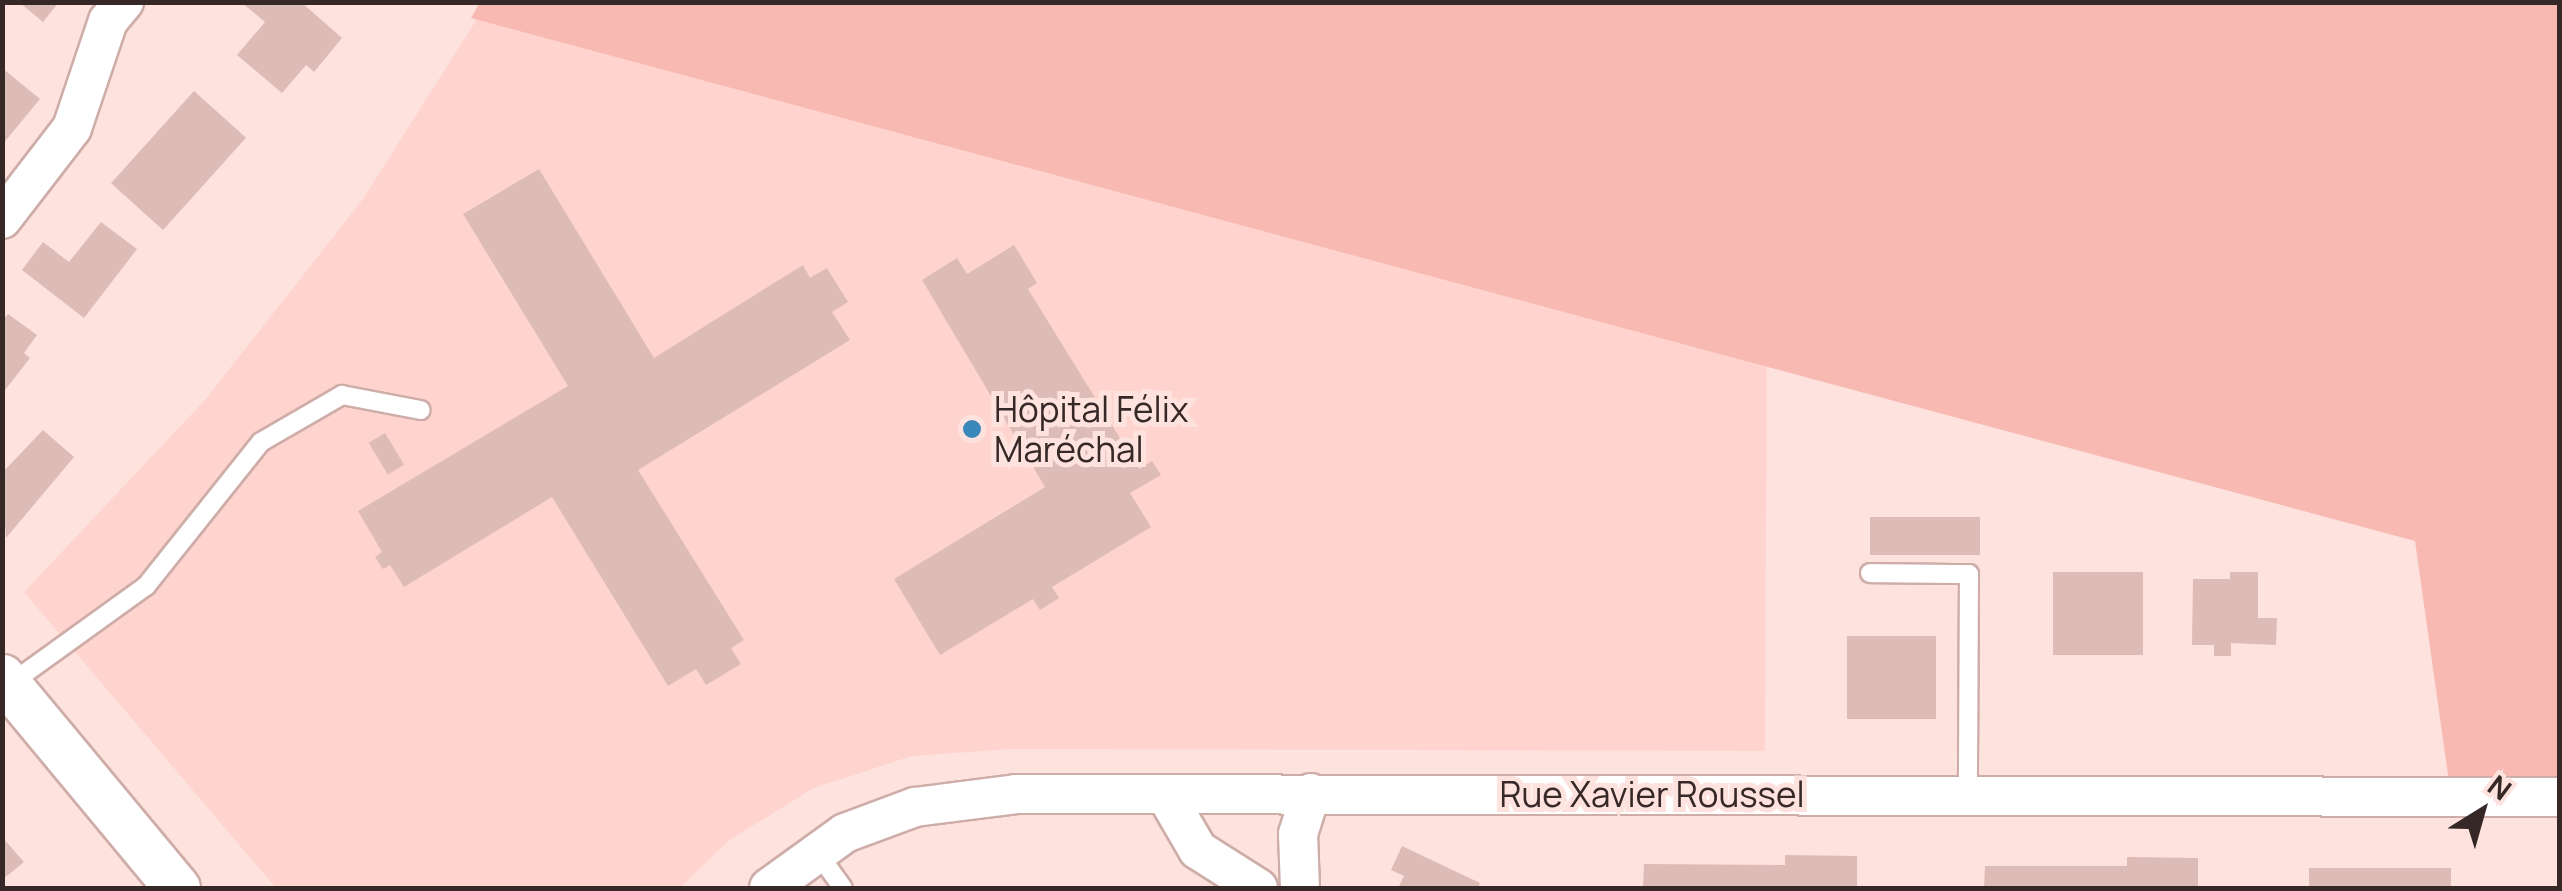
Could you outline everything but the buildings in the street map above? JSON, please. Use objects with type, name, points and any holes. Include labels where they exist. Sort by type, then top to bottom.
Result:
[{"type":"street","points":[[2,220],[72,128],[108,21],[124,2]]},
{"type":"street","points":[[6,681],[178,888]]},
{"type":"street","points":[[1300,888],[1298,834],[1310,793]]},
{"type":"street","name":"Rue Xavier Roussel","points":[[769,888],[846,833],[915,807],[1016,794],[2560,798]]},
{"type":"street","points":[[1167,797],[1198,850],[1258,888]]},
{"type":"lane","points":[[6,681],[146,586],[261,442],[342,395],[421,410]]},
{"type":"lane","points":[[1870,573],[1969,574],[1968,794]]},
{"type":"lane","points":[[818,852],[843,888]]},
{"type":"shaded area","points":[[480,2],[2559,3],[2559,797],[2451,796],[2415,541],[471,18]]},
{"type":"shaded area","name":"Hôpital Félix Maréchal","points":[[487,3],[1767,325],[1765,751],[1012,749],[912,756],[814,788],[728,841],[680,888],[276,888],[24,592],[205,400],[363,199]]},
{"type":"place","name":"Hôpital Félix Maréchal","points":[[972,429]]}]
